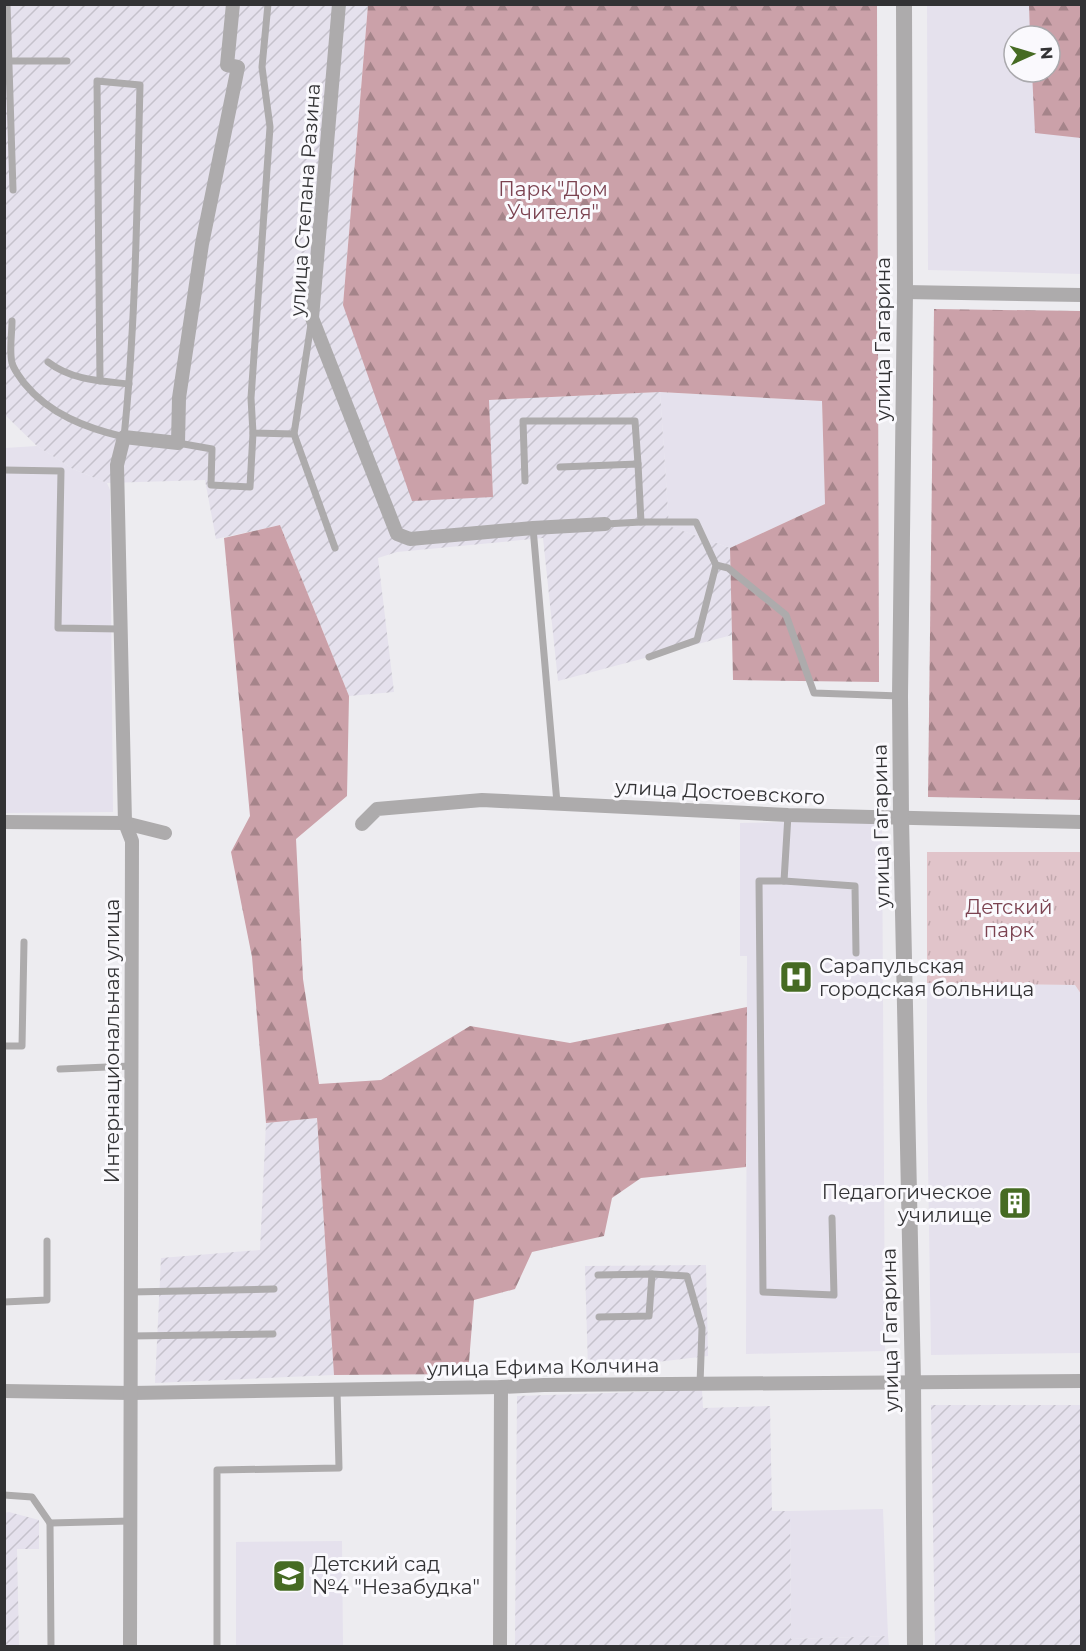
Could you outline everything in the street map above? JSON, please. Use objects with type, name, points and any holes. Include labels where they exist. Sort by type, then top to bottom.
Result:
[{"type":"street","points":[[124,438],[178,443],[179,398],[202,244],[238,68],[227,65],[234,4]]},
{"type":"street","name":"улица Степана Разина","points":[[339,4],[312,318],[397,534],[410,539],[605,524]]},
{"type":"street","name":"улица Гагарина","points":[[904,4],[905,292],[900,696],[913,1382],[915,1647]]},
{"type":"street","points":[[905,292],[1082,295]]},
{"type":"street","name":"Интернациональная улица","points":[[124,438],[117,465],[125,823],[132,841],[130,1647]]},
{"type":"street","name":"улица Достоевского","points":[[362,824],[377,809],[482,800],[788,816],[1082,822]]},
{"type":"street","points":[[4,822],[125,823],[165,834]]},
{"type":"street","name":"улица Ефима Колчина","points":[[4,1391],[131,1393],[544,1385],[1082,1380]]},
{"type":"street","points":[[500,1647],[501,1387]]},
{"type":"lane","points":[[7,4],[13,190]]},
{"type":"lane","points":[[178,443],[212,449],[211,485],[250,487],[253,433],[251,398],[270,127],[262,67],[268,4]]},
{"type":"lane","points":[[9,61],[67,61]]},
{"type":"lane","points":[[12,321],[12,362],[16,372],[29,389],[50,407],[71,420],[124,438],[136,254],[140,85],[97,81],[100,381]]},
{"type":"lane","points":[[312,318],[294,435],[335,548]]},
{"type":"lane","points":[[48,362],[57,369],[77,377],[129,384]]},
{"type":"lane","points":[[525,481],[523,421],[635,421],[641,522]]},
{"type":"lane","points":[[253,433],[294,435]]},
{"type":"lane","points":[[560,467],[638,464]]},
{"type":"lane","points":[[4,470],[61,471],[58,628],[120,629]]},
{"type":"lane","points":[[605,524],[696,522],[716,565],[697,640],[649,657]]},
{"type":"lane","points":[[533,528],[557,803]]},
{"type":"lane","points":[[716,565],[728,568],[786,615],[814,693],[900,696]]},
{"type":"lane","points":[[784,881],[788,816]]},
{"type":"lane","points":[[832,1218],[834,1295],[763,1292],[759,881],[855,886],[856,953]]},
{"type":"lane","points":[[4,1046],[22,1046],[24,942]]},
{"type":"lane","points":[[60,1069],[131,1066]]},
{"type":"lane","points":[[4,1302],[47,1300],[47,1241]]},
{"type":"lane","points":[[599,1317],[649,1316],[652,1274]]},
{"type":"lane","points":[[598,1275],[687,1276],[702,1328],[700,1384]]},
{"type":"lane","points":[[132,1292],[274,1289]]},
{"type":"lane","points":[[131,1336],[273,1334]]},
{"type":"lane","points":[[216,1647],[217,1470],[339,1468],[337,1390]]},
{"type":"lane","points":[[4,1495],[32,1497],[50,1523],[51,1647]]},
{"type":"lane","points":[[50,1523],[130,1521]]},
{"type":"shaded area","points":[[4,5],[368,5],[343,305],[493,497],[488,400],[660,392],[669,526],[730,548],[732,635],[558,681],[543,538],[397,552],[378,558],[394,692],[349,696],[280,525],[216,539],[205,480],[107,483],[73,469],[37,446],[5,415]]},
{"type":"shaded area","points":[[927,5],[1081,5],[1081,274],[928,270]]},
{"type":"shaded area","points":[[660,392],[822,401],[825,504],[730,548],[669,526]]},
{"type":"shaded area","points":[[37,446],[73,469],[107,483],[110,490],[113,812],[5,813],[5,448]]},
{"type":"shaded area","points":[[882,820],[885,1351],[746,1354],[747,956],[740,956],[740,823]]},
{"type":"shaded area","points":[[927,983],[1075,985],[1081,994],[1081,1353],[931,1355]]},
{"type":"shaded area","points":[[317,1118],[334,1375],[155,1383],[161,1258],[260,1250],[266,1123]]},
{"type":"shaded area","points":[[706,1265],[708,1356],[588,1370],[585,1266]]},
{"type":"shaded area","points":[[702,1390],[703,1408],[770,1406],[772,1511],[790,1511],[791,1639],[888,1636],[889,1646],[515,1646],[517,1396]]},
{"type":"shaded area","points":[[931,1405],[1081,1405],[1081,1646],[935,1646]]},
{"type":"shaded area","points":[[883,1509],[888,1636],[791,1639],[790,1511]]},
{"type":"shaded area","points":[[9,1512],[39,1520],[39,1549],[17,1549],[19,1646],[5,1646],[4,1513]]},
{"type":"shaded area","name":"Детский сад №4 \"Незабудка\"","points":[[342,1541],[343,1646],[236,1646],[236,1542]]},
{"type":"green space","name":"Парк \"Дом Учителя\"","points":[[368,5],[877,5],[879,682],[733,680],[730,548],[825,504],[822,401],[660,392],[489,400],[493,497],[412,501],[343,305]]},
{"type":"green space","points":[[1029,5],[1081,5],[1081,138],[1035,133],[1033,84],[1062,84],[1062,24],[1030,24]]},
{"type":"green space","points":[[934,309],[1081,311],[1081,800],[928,797]]},
{"type":"green space","points":[[280,525],[349,696],[347,796],[296,839],[303,979],[319,1084],[381,1080],[470,1026],[570,1043],[747,1007],[746,1167],[641,1178],[612,1198],[604,1236],[532,1252],[515,1289],[474,1300],[468,1374],[334,1375],[317,1118],[266,1123],[252,957],[231,852],[250,816],[224,538]]},
{"type":"green space","name":"Детский парк","points":[[927,852],[1081,852],[1081,994],[1075,985],[927,983]]},
{"type":"place","name":"Сарапульская городская больница","points":[[796,977]]},
{"type":"place","name":"Педагогическое училище","points":[[1015,1203]]},
{"type":"place","name":"Детский сад №4 \"Незабудка\"","points":[[289,1576]]}]
